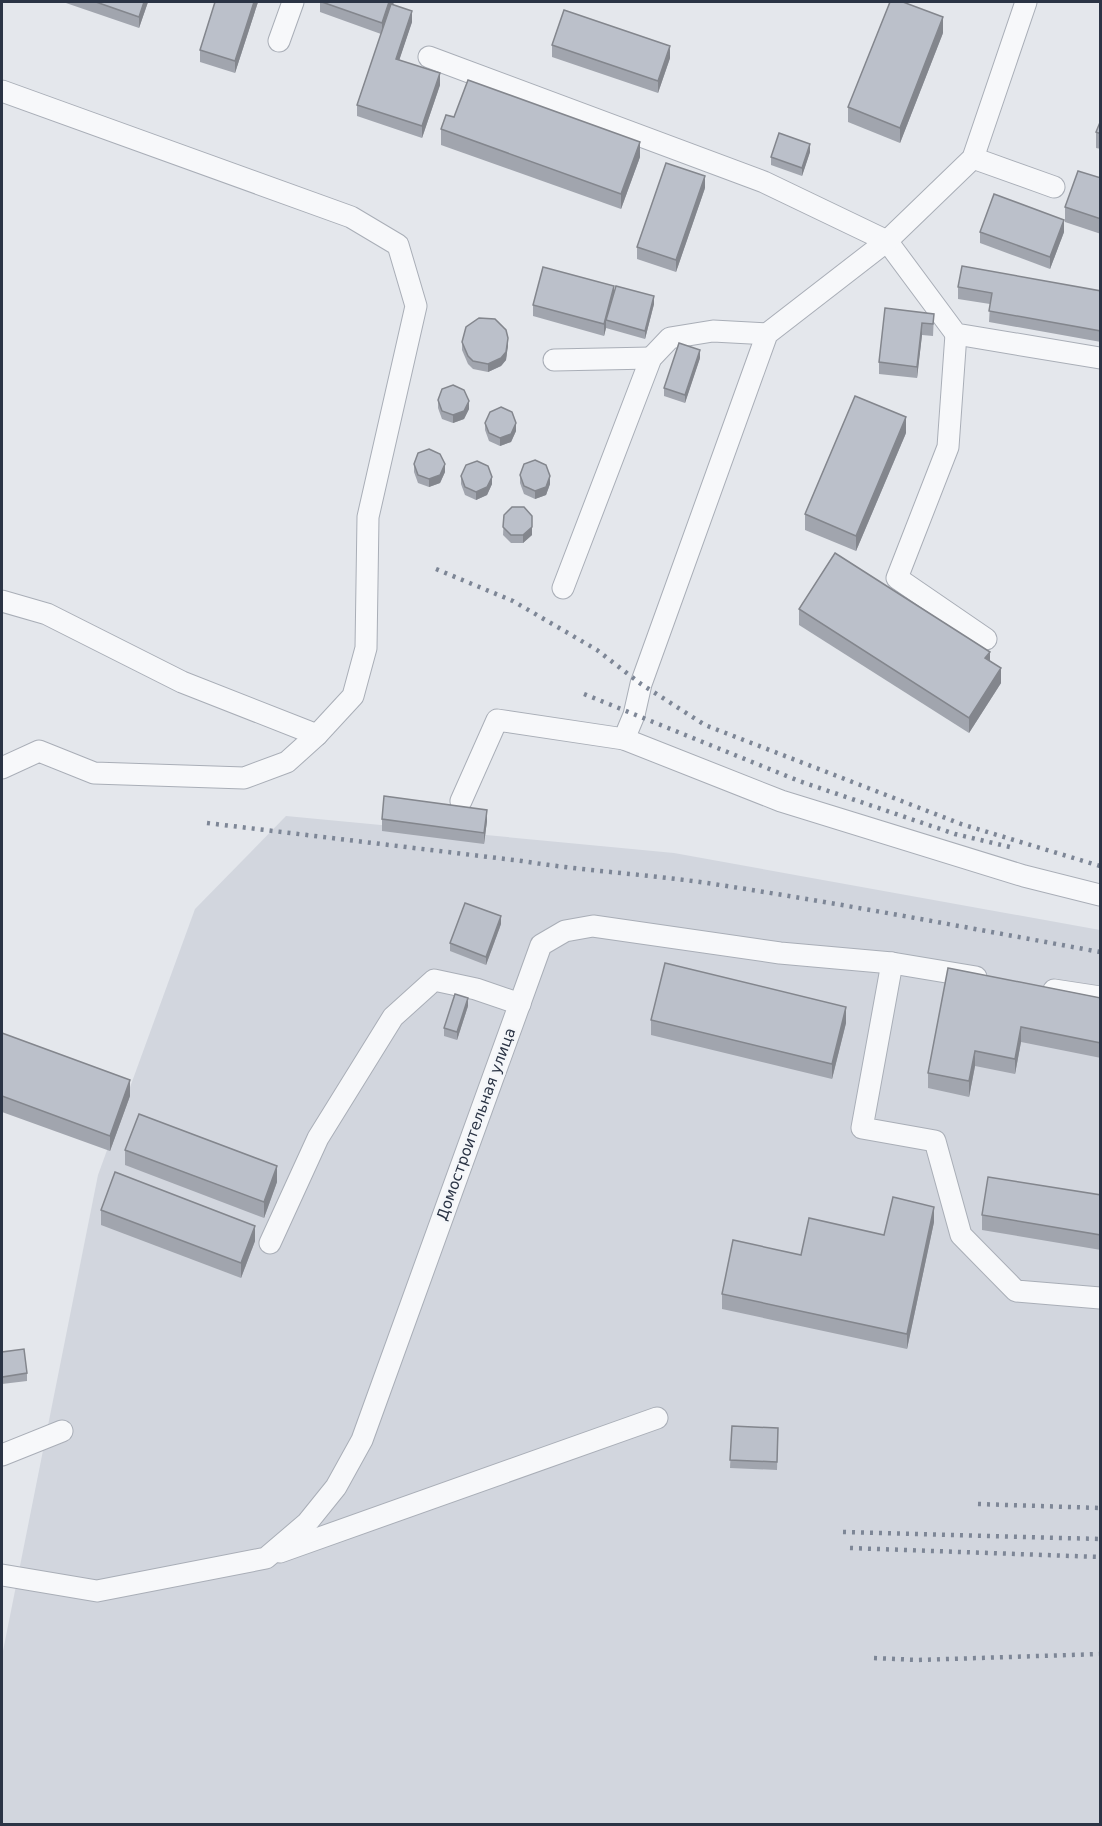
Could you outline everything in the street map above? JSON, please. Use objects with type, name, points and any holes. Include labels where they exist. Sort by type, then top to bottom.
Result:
[{"type":"street","points":[[279,40],[293,2]]},
{"type":"street","points":[[624,739],[634,715],[641,684],[767,334],[887,241],[974,158],[1026,2]]},
{"type":"street","points":[[429,57],[764,182],[887,241],[956,334],[948,447],[897,578],[986,639]]},
{"type":"street","points":[[2,91],[351,217],[398,245],[416,306],[368,517],[366,648],[353,696],[317,735],[287,762],[244,778],[94,773],[39,751],[2,768]]},
{"type":"street","points":[[974,158],[1054,187]]},
{"type":"street","points":[[563,588],[651,358],[670,338],[713,330],[767,334]]},
{"type":"street","points":[[956,334],[1101,358]]},
{"type":"street","points":[[554,360],[651,358]]},
{"type":"street","points":[[2,601],[47,614],[182,682],[317,735]]},
{"type":"street","points":[[461,801],[497,720],[624,739],[781,801],[1023,876],[1101,895]]},
{"type":"street","name":"Домостроительная улица","points":[[2,1575],[97,1591],[266,1558],[307,1523],[336,1487],[362,1440],[541,945],[565,931],[593,926],[780,953],[892,963],[996,980]]},
{"type":"street","points":[[892,963],[862,1128],[935,1141],[961,1235],[1016,1292],[1101,1298]]},
{"type":"street","points":[[270,1243],[318,1138],[393,1017],[434,980],[476,989],[520,1004]]},
{"type":"street","points":[[1031,986],[1101,997]]},
{"type":"street","points":[[266,1558],[657,1418]]},
{"type":"street","points":[[2,1455],[62,1431]]},
{"type":"shaded area","points":[[286,816],[674,853],[1100,930],[1100,1824],[2,1824],[2,1656],[98,1175],[195,909]]},
{"type":"building","points":[[96,2],[144,2],[139,17]]},
{"type":"building","points":[[215,2],[254,2],[235,61],[200,50]]},
{"type":"building","points":[[322,2],[389,2],[382,23]]},
{"type":"building","points":[[890,2],[903,2],[943,17],[900,128],[848,107]]},
{"type":"building","points":[[391,4],[412,11],[396,59],[440,73],[422,126],[357,105]]},
{"type":"building","points":[[564,10],[670,46],[658,81],[552,45]]},
{"type":"building","points":[[468,80],[640,142],[621,194],[441,129],[446,115],[454,117]]},
{"type":"building","points":[[1101,120],[1101,134],[1096,132]]},
{"type":"building","points":[[779,133],[810,144],[802,168],[771,157]]},
{"type":"building","points":[[666,163],[705,176],[676,260],[637,247]]},
{"type":"building","points":[[1078,171],[1101,178],[1101,219],[1065,207]]},
{"type":"building","points":[[994,194],[1064,220],[1050,257],[980,232]]},
{"type":"building","points":[[962,266],[1101,291],[1101,331],[989,311],[992,293],[958,287]]},
{"type":"building","points":[[543,267],[614,286],[604,324],[533,305]]},
{"type":"building","points":[[616,286],[654,296],[645,331],[606,320]]},
{"type":"building","points":[[885,308],[934,314],[933,324],[922,323],[917,367],[879,362]]},
{"type":"building","points":[[479,318],[495,319],[506,330],[508,338],[506,352],[501,358],[488,364],[473,361],[468,356],[462,342],[466,327]]},
{"type":"building","points":[[679,343],[700,350],[685,395],[664,388]]},
{"type":"building","points":[[453,385],[464,390],[469,401],[464,411],[453,415],[442,411],[438,400],[442,389]]},
{"type":"building","points":[[855,396],[906,417],[856,536],[805,514]]},
{"type":"building","points":[[501,407],[512,412],[516,423],[511,434],[500,438],[489,433],[485,423],[490,412]]},
{"type":"building","points":[[429,449],[440,454],[445,464],[440,475],[429,479],[418,475],[414,464],[418,453]]},
{"type":"building","points":[[535,460],[546,465],[550,476],[546,487],[535,491],[524,486],[520,475],[524,464]]},
{"type":"building","points":[[477,461],[488,466],[492,477],[487,487],[476,492],[465,487],[461,476],[466,465]]},
{"type":"building","points":[[512,507],[524,507],[532,516],[532,527],[523,535],[511,535],[503,527],[504,515]]},
{"type":"building","points":[[835,553],[990,652],[985,658],[1001,668],[969,718],[799,609]]},
{"type":"building","points":[[384,796],[487,810],[484,833],[382,819]]},
{"type":"building","points":[[465,903],[501,916],[486,957],[450,943]]},
{"type":"building","points":[[665,963],[846,1007],[832,1064],[651,1020]]},
{"type":"building","points":[[948,968],[1101,998],[1101,1043],[1021,1027],[1015,1059],[975,1051],[969,1081],[928,1073]]},
{"type":"building","points":[[455,994],[468,998],[457,1032],[444,1028]]},
{"type":"building","points":[[2,1033],[130,1080],[110,1136],[2,1096]]},
{"type":"building","points":[[139,1114],[277,1166],[264,1202],[125,1150]]},
{"type":"building","points":[[115,1172],[255,1226],[241,1263],[101,1210]]},
{"type":"building","points":[[988,1177],[1101,1195],[1101,1235],[982,1215]]},
{"type":"building","points":[[893,1197],[934,1207],[907,1334],[722,1294],[733,1240],[801,1255],[809,1218],[884,1235]]},
{"type":"building","points":[[24,1349],[27,1373],[2,1377],[2,1352]]},
{"type":"building","points":[[732,1426],[778,1428],[777,1462],[730,1460]]},
{"type":"railway","points":[[436,569],[513,601],[597,650],[641,684],[705,725],[961,824],[1100,866]]},
{"type":"railway","points":[[584,694],[799,781],[955,834],[1010,847]]},
{"type":"railway","points":[[207,823],[707,883],[855,907],[1100,952]]},
{"type":"railway","points":[[978,1504],[1100,1508]]},
{"type":"railway","points":[[843,1532],[1100,1539]]},
{"type":"railway","points":[[850,1548],[1100,1557]]},
{"type":"railway","points":[[874,1658],[918,1660],[1100,1654]]}]
